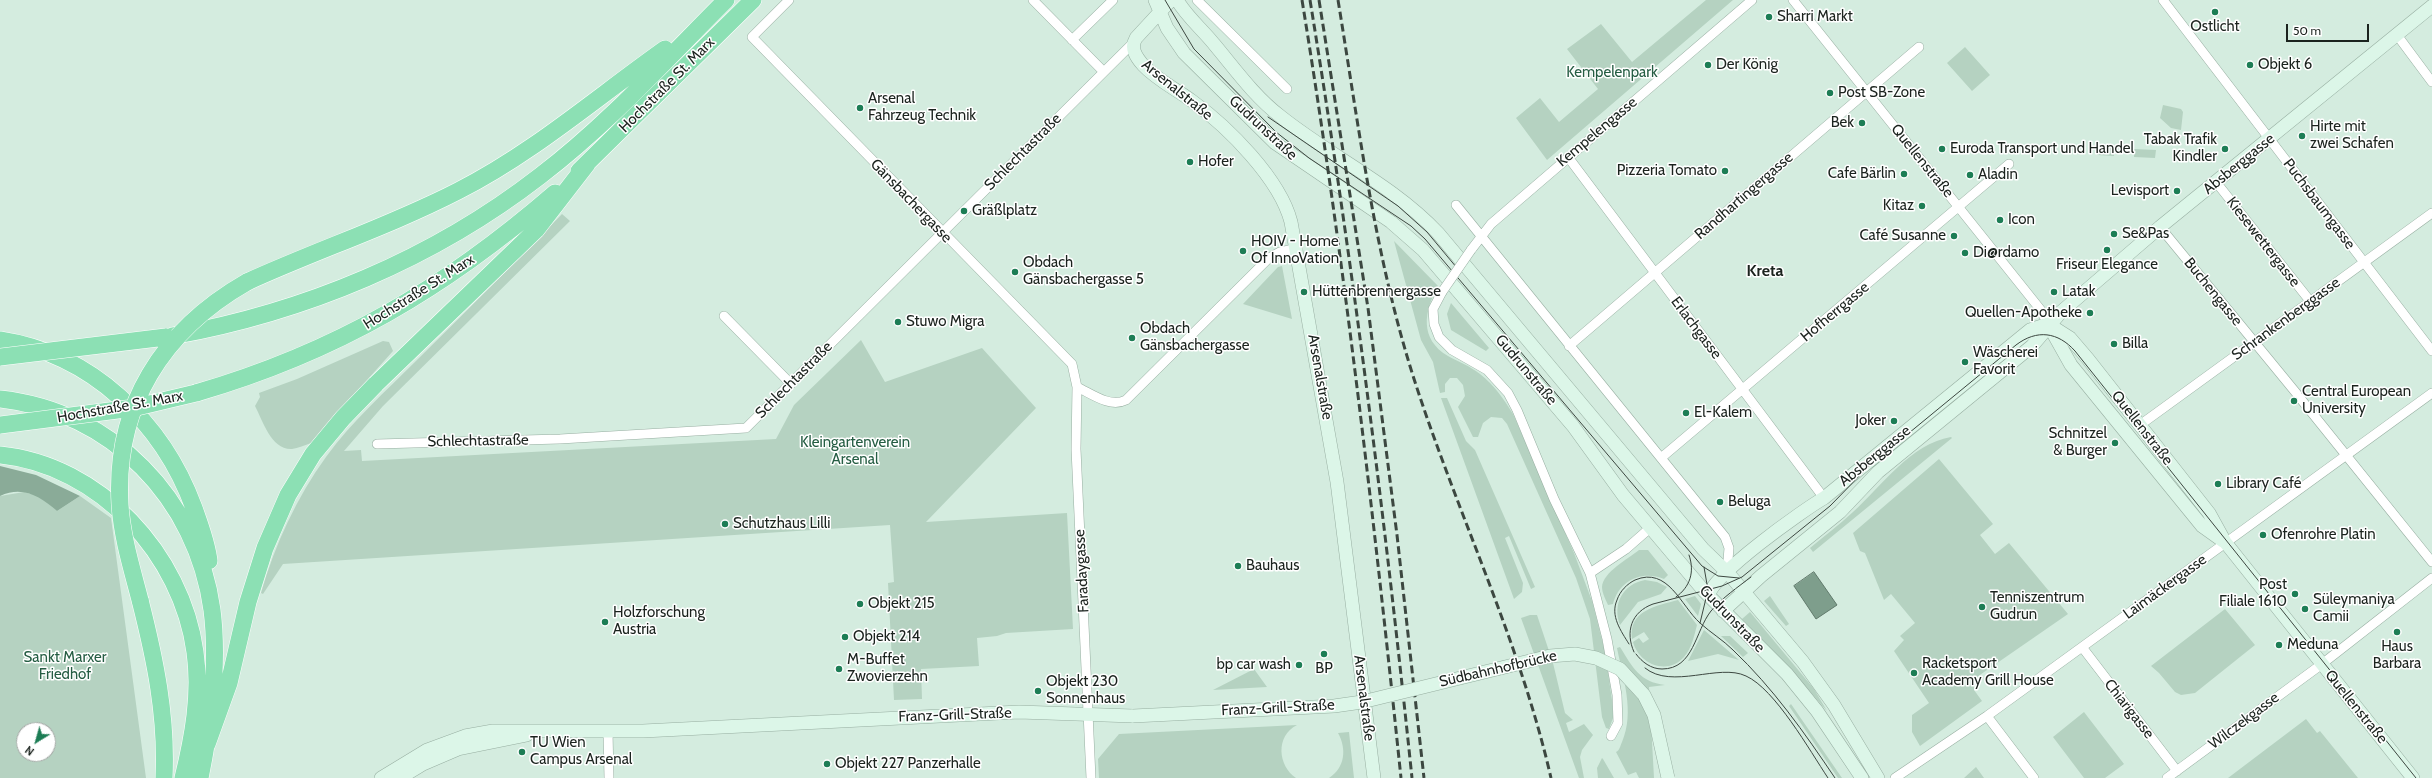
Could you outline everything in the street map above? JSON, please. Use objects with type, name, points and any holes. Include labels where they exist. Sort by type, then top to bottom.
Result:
[{"type":"highway","name":"Hochstraße St. Marx","points":[[0,357],[166,337],[223,326],[323,296],[398,264],[481,218],[540,176],[596,128],[726,0]]},
{"type":"highway","name":"Hochstraße St. Marx","points":[[0,425],[100,413],[163,401],[228,384],[313,352],[380,319],[442,281],[502,237],[588,164],[753,0]]},
{"type":"highway","points":[[164,778],[165,745],[161,696],[153,653],[124,536],[120,506],[122,449],[129,419],[141,390],[155,365],[171,343],[205,310],[247,282],[413,213],[459,190],[501,166],[539,141],[709,17]]},
{"type":"highway","points":[[207,744],[229,683],[256,574],[275,523],[300,475],[328,434],[376,384],[536,230],[588,164]]},
{"type":"highway","points":[[0,340],[54,355],[81,369],[125,401],[152,431],[177,468],[196,514],[209,558],[209,595]]},
{"type":"highway","points":[[0,399],[32,404],[68,416],[90,426],[124,449],[161,487],[178,511],[191,538],[209,595],[212,612],[213,678],[207,744],[200,778]]},
{"type":"highway","points":[[0,455],[30,461],[59,472],[104,498],[134,524],[151,544],[167,569],[180,595],[189,623],[195,652],[197,689],[192,742],[184,778]]},
{"type":"street","name":"Gänsbachergasse","points":[[789,0],[752,36],[942,233],[1072,364]]},
{"type":"street","points":[[1033,0],[1103,71],[1160,14],[1170,0]]},
{"type":"street","points":[[1072,40],[1113,0]]},
{"type":"street","name":"Gudrunstraße","points":[[1156,0],[1160,14],[1184,53],[1275,143],[1391,222],[1423,250],[1573,426],[1614,484],[1650,528],[1723,611],[1787,674],[1817,711],[1862,778]]},
{"type":"street","name":"Gudrunstraße","points":[[1177,0],[1186,14],[1242,78],[1278,115],[1387,189],[1426,221],[1703,549],[1728,572],[1830,698],[1878,778]]},
{"type":"street","points":[[1197,0],[1287,89]]},
{"type":"street","name":"Kempelengasse","points":[[1611,736],[1618,723],[1617,695],[1607,639],[1590,573],[1554,499],[1517,410],[1508,393],[1487,370],[1452,350],[1439,338],[1434,324],[1433,309],[1442,292],[1480,236],[1491,224],[1752,0]]},
{"type":"street","name":"Quellenstraße","points":[[1793,0],[2040,309],[2076,371],[2202,526],[2225,542]]},
{"type":"street","name":"Puchsbaumgasse","points":[[2163,0],[2432,351]]},
{"type":"street","name":"Absberggasse","points":[[1723,611],[1840,512],[1878,472],[2032,346],[2048,324],[2160,227],[2432,6]]},
{"type":"street","points":[[2397,35],[2432,82]]},
{"type":"street","name":"Arsenalstraße","points":[[1134,41],[1135,53],[1144,66],[1209,115],[1270,178],[1288,210],[1298,248],[1337,482],[1374,778]]},
{"type":"street","name":"Randhartingergasse","points":[[1569,346],[1918,47]]},
{"type":"street","name":"Schlechtastraße","points":[[377,444],[560,439],[746,428],[1103,71]]},
{"type":"street","name":"Erlachgasse","points":[[1568,157],[1824,498]]},
{"type":"street","name":"Hofherrgasse","points":[[1661,458],[2009,164]]},
{"type":"street","name":"Kiesewettergasse","points":[[2216,182],[2310,301]]},
{"type":"street","name":"Gudrunstraße","points":[[1456,205],[1725,537],[1729,548],[1728,572]]},
{"type":"street","name":"Schrankenberggasse","points":[[2140,425],[2432,213]]},
{"type":"street","name":"Buchengasse","points":[[2160,227],[2347,455],[2432,562]]},
{"type":"street","points":[[1077,387],[1110,403],[1118,404],[1127,398],[1272,256],[1298,248]]},
{"type":"street","points":[[724,316],[791,384]]},
{"type":"street","name":"Absberggasse","points":[[1708,595],[1710,589],[1728,572],[1805,509],[1824,498],[2030,330],[2048,324]]},
{"type":"street","name":"Quellenstraße","points":[[2048,324],[2070,338],[2140,425],[2209,513],[2225,542],[2413,778]]},
{"type":"street","name":"Faradaygasse","points":[[1072,364],[1077,387],[1076,449],[1091,778]]},
{"type":"street","name":"Laimäckergasse","points":[[1895,778],[1987,716],[2432,393]]},
{"type":"street","points":[[1590,573],[1626,549],[1650,528]]},
{"type":"street","name":"Wilczekgasse","points":[[2167,778],[2322,664],[2432,578]]},
{"type":"street","name":"Chiarigasse","points":[[2082,647],[2177,771]]},
{"type":"street","name":"Südbahnhofbrücke","points":[[1373,699],[1550,656],[1575,654],[1596,658],[1620,669],[1644,695],[1654,715],[1668,778]]},
{"type":"street","name":"Franz-Grill-Straße","points":[[382,778],[427,750],[465,736],[493,731],[643,731],[1019,712],[1133,716],[1334,706],[1373,699]]},
{"type":"street","points":[[1987,716],[2034,778]]},
{"type":"street","points":[[608,730],[609,778]]},
{"type":"street","name":"Franz-Grill-Straße","points":[[400,778],[423,764],[458,749],[519,737],[536,731]]},
{"type":"green space","name":"Kempelenpark","points":[[1706,0],[1733,0],[1547,160],[1516,118],[1540,98],[1559,122],[1598,89],[1567,49],[1601,24],[1632,62]]},
{"type":"green space","points":[[1965,47],[1990,75],[1972,91],[1947,63]]},
{"type":"green space","points":[[2163,105],[2181,109],[2183,112],[2181,130],[2171,128],[2160,118]]},
{"type":"green space","points":[[2098,147],[2114,148],[2114,156],[2097,155]]},
{"type":"green space","points":[[2134,149],[2156,150],[2155,158],[2134,157]]},
{"type":"green space","name":"Kleingartenverein Arsenal","points":[[562,214],[570,221],[383,406],[344,451],[361,450],[362,461],[776,439],[794,405],[861,340],[885,382],[982,348],[1036,408],[926,522],[1067,513],[1073,629],[1006,633],[997,636],[977,638],[979,666],[921,669],[922,699],[894,700],[888,583],[894,582],[890,525],[283,564],[263,594],[261,593],[280,539],[296,505],[315,472],[336,444],[370,407]]},
{"type":"green space","points":[[1394,241],[1438,286],[1433,295],[1427,315],[1428,333],[1432,341],[1448,356],[1485,378],[1498,392],[1513,414],[1574,553],[1592,601],[1605,652],[1612,700],[1613,718],[1609,729],[1606,728],[1602,717],[1590,619],[1576,578],[1507,424],[1502,418],[1491,417],[1483,423],[1478,437],[1473,437],[1458,407],[1465,396],[1463,385],[1457,378],[1450,378],[1445,384],[1445,392],[1440,393],[1433,362],[1421,340]]},
{"type":"green space","points":[[1282,266],[1292,319],[1243,304],[1278,267]]},
{"type":"green space","points":[[1451,303],[1489,348],[1486,351],[1451,330],[1447,314]]},
{"type":"green space","points":[[383,341],[389,342],[393,351],[311,443],[292,449],[278,445],[273,440],[255,406],[260,397],[259,393],[297,379]]},
{"type":"green space","points":[[1441,398],[1447,398],[1466,441],[1475,450],[1535,587],[1531,589],[1509,536],[1505,538],[1523,583],[1522,592],[1514,599]]},
{"type":"green space","points":[[1952,438],[1813,552],[1810,548],[1864,502],[1898,467],[1910,457],[1922,448],[1936,441]]},
{"type":"green space","name":"Tenniszentrum Gudrun","points":[[1939,459],[1993,524],[1980,535],[1995,554],[2009,543],[2068,614],[1974,679],[1974,690],[1982,701],[1920,746],[1912,732],[1912,715],[1929,703],[1894,651],[1904,640],[1900,636],[1915,623],[1891,594],[1884,600],[1865,553],[1860,551],[1853,533]]},
{"type":"green space","name":"Sankt Marxer Friedhof","points":[[24,492],[40,496],[57,511],[80,496],[111,518],[146,778],[0,778],[0,496]]},
{"type":"green space","points":[[1639,550],[1648,550],[1668,575],[1664,579],[1647,576],[1632,580],[1620,589],[1613,604],[1608,605],[1603,594],[1603,581],[1611,571]]},
{"type":"green space","points":[[1645,580],[1657,582],[1667,587],[1661,594],[1638,602],[1620,625],[1617,610],[1621,596],[1625,590],[1637,582]]},
{"type":"green space","points":[[1695,596],[1701,604],[1698,616],[1685,599]]},
{"type":"green space","points":[[1770,596],[1789,624],[1786,626],[1764,601]]},
{"type":"green space","points":[[1678,600],[1697,625],[1692,642],[1687,653],[1677,663],[1670,666],[1654,665],[1641,656],[1636,650],[1633,642],[1639,638],[1643,643],[1649,639],[1644,632],[1632,639],[1632,629],[1639,615],[1653,607]]},
{"type":"green space","points":[[2225,609],[2255,645],[2195,693],[2181,695],[2175,692],[2151,666]]},
{"type":"green space","points":[[1750,612],[1814,689],[1827,711],[1791,670],[1742,619]]},
{"type":"green space","points":[[1530,615],[1537,615],[1553,663],[1565,713],[1573,720],[1566,723],[1569,732],[1584,724],[1593,735],[1582,750],[1580,757],[1584,778],[1579,778],[1521,618]]},
{"type":"green space","points":[[1704,630],[1739,660],[1718,654],[1688,661]]},
{"type":"green space","points":[[1721,636],[1730,636],[1748,653],[1743,657]]},
{"type":"green space","points":[[1620,647],[1638,673],[1649,681],[1665,685],[1649,687],[1654,778],[1639,778],[1636,772],[1628,775],[1616,752],[1619,749],[1626,731],[1628,719],[1627,695],[1617,648]]},
{"type":"green space","points":[[1254,669],[1267,687],[1213,690]]},
{"type":"green space","points":[[1791,704],[1842,778],[1838,778],[1789,706]]},
{"type":"green space","points":[[2084,712],[2124,764],[2105,778],[2084,778],[2053,737]]},
{"type":"green space","points":[[2306,719],[2317,733],[2320,731],[2358,778],[2228,778]]},
{"type":"green space","points":[[1297,725],[1285,736],[1282,743],[1285,766],[1296,778],[1099,778],[1098,759],[1119,734]]},
{"type":"green space","points":[[1349,732],[1354,778],[1329,778],[1338,769],[1343,758],[1343,745],[1338,733]]},
{"type":"green space","points":[[1602,758],[1614,778],[1598,778],[1597,768]]},
{"type":"green space","points":[[1976,767],[1984,778],[1964,778]]},
{"type":"shaded area","points":[[0,466],[36,475],[80,496],[57,511],[45,501],[24,492],[8,493],[0,496]]},
{"type":"shaded area","points":[[1814,572],[1837,605],[1816,619],[1794,586]]},
{"type":"tram line","points":[[1165,0],[1194,49],[1276,132],[1309,158],[1411,226],[1425,239],[1702,566],[1718,576],[1739,578]]},
{"type":"tram line","points":[[1268,117],[1398,206],[1427,232],[1457,268]]},
{"type":"tram line","points":[[1634,652],[1631,645],[1630,630],[1635,617],[1639,612],[1653,604],[1722,586],[1742,577],[1830,506],[1870,465],[2016,345],[2032,337],[2047,335],[2062,340],[2075,351],[2416,778]]},
{"type":"tram line","points":[[1676,597],[1685,589],[1690,579],[1691,561],[1689,555]]},
{"type":"tram line","points":[[1700,623],[1708,590],[1704,567]]},
{"type":"tram line","points":[[1629,644],[1617,623],[1615,606],[1618,597],[1624,588],[1635,580],[1646,577],[1656,578],[1673,590],[1693,616],[1729,646],[1775,695],[1800,727],[1835,778]]},
{"type":"tram line","points":[[1636,654],[1641,660],[1658,669],[1673,667],[1681,663],[1692,648],[1706,619],[1715,606],[1751,577]]},
{"type":"tram line","points":[[1645,668],[1656,674],[1668,677],[1682,677],[1723,672],[1746,676],[1757,683],[1780,707],[1802,737],[1828,778]]},
{"type":"railway","points":[[1302,0],[1345,291],[1369,486],[1401,778]]},
{"type":"railway","points":[[1310,0],[1340,194],[1367,388],[1391,583],[1412,778]]},
{"type":"railway","points":[[1319,0],[1368,308],[1397,535],[1424,778]]},
{"type":"railway","points":[[1338,0],[1369,192],[1389,288],[1401,335],[1432,432],[1488,579],[1523,677],[1551,778]]},
{"type":"place","name":"Ostlicht","points":[[2215,12]]},
{"type":"place","name":"Sharri Markt","points":[[1769,17]]},
{"type":"place","name":"Der König","points":[[1708,65]]},
{"type":"place","name":"Objekt 6","points":[[2250,65]]},
{"type":"place","name":"Post SB-Zone","points":[[1830,93]]},
{"type":"place","name":"Arsenal Fahrzeug Technik","points":[[860,108]]},
{"type":"place","name":"Bek","points":[[1862,123]]},
{"type":"place","name":"Hirte mit zwei Schafen","points":[[2302,136]]},
{"type":"place","name":"Euroda Transport und Handel","points":[[1942,149]]},
{"type":"place","name":"Tabak Trafik Kindler","points":[[2225,149]]},
{"type":"place","name":"Hofer","points":[[1190,162]]},
{"type":"place","name":"Pizzeria Tomato","points":[[1725,171]]},
{"type":"place","name":"Cafe Bärlin","points":[[1904,174]]},
{"type":"place","name":"Aladin","points":[[1970,175]]},
{"type":"place","name":"Levisport","points":[[2177,191]]},
{"type":"place","name":"Kitaz","points":[[1922,206]]},
{"type":"place","name":"Gräßlplatz","points":[[964,211]]},
{"type":"place","name":"Icon","points":[[2000,220]]},
{"type":"place","name":"Se&Pas","points":[[2114,234]]},
{"type":"place","name":"Café Susanne","points":[[1954,236]]},
{"type":"place","name":"Friseur Elegance","points":[[2107,250]]},
{"type":"place","name":"HOIV - Home Of InnoVation","points":[[1243,251]]},
{"type":"place","name":"Di@rdamo","points":[[1965,253]]},
{"type":"place","name":"Obdach Gänsbachergasse 5","points":[[1015,272]]},
{"type":"place","name":"Hüttenbrennergasse","points":[[1304,292]]},
{"type":"place","name":"Latak","points":[[2054,292]]},
{"type":"place","name":"Quellen-Apotheke","points":[[2090,313]]},
{"type":"place","name":"Stuwo Migra","points":[[898,322]]},
{"type":"place","name":"Obdach Gänsbachergasse","points":[[1132,338]]},
{"type":"place","name":"Billa","points":[[2114,344]]},
{"type":"place","name":"Wäscherei Favorit","points":[[1965,362]]},
{"type":"place","name":"Central European University","points":[[2294,401]]},
{"type":"place","name":"El-Kalem","points":[[1686,413]]},
{"type":"place","name":"Joker","points":[[1894,421]]},
{"type":"place","name":"Schnitzel & Burger","points":[[2115,443]]},
{"type":"place","name":"Library Café","points":[[2218,484]]},
{"type":"place","name":"Beluga","points":[[1720,502]]},
{"type":"place","name":"Schutzhaus Lilli","points":[[725,524]]},
{"type":"place","name":"Ofenrohre Platin","points":[[2263,535]]},
{"type":"place","name":"Bauhaus","points":[[1238,566]]},
{"type":"place","name":"Post Filiale 1610","points":[[2295,594]]},
{"type":"place","name":"Objekt 215","points":[[860,604]]},
{"type":"place","name":"Tenniszentrum Gudrun","points":[[1982,607]]},
{"type":"place","name":"Süleymaniya Camii","points":[[2305,609]]},
{"type":"place","name":"Holzforschung Austria","points":[[605,622]]},
{"type":"place","name":"Haus Barbara","points":[[2397,632]]},
{"type":"place","name":"Objekt 214","points":[[845,637]]},
{"type":"place","name":"Meduna","points":[[2279,645]]},
{"type":"place","name":"BP","points":[[1324,654]]},
{"type":"place","name":"bp car wash","points":[[1299,665]]},
{"type":"place","name":"M-Buffet Zwovierzehn","points":[[839,669]]},
{"type":"place","name":"Racketsport Academy Grill House","points":[[1914,673]]},
{"type":"place","name":"Objekt 230 Sonnenhaus","points":[[1038,691]]},
{"type":"place","name":"TU Wien Campus Arsenal","points":[[522,752]]},
{"type":"place","name":"Objekt 227 Panzerhalle","points":[[827,764]]},
{"type":"district","name":"Kreta","points":[[1765,271]]}]
